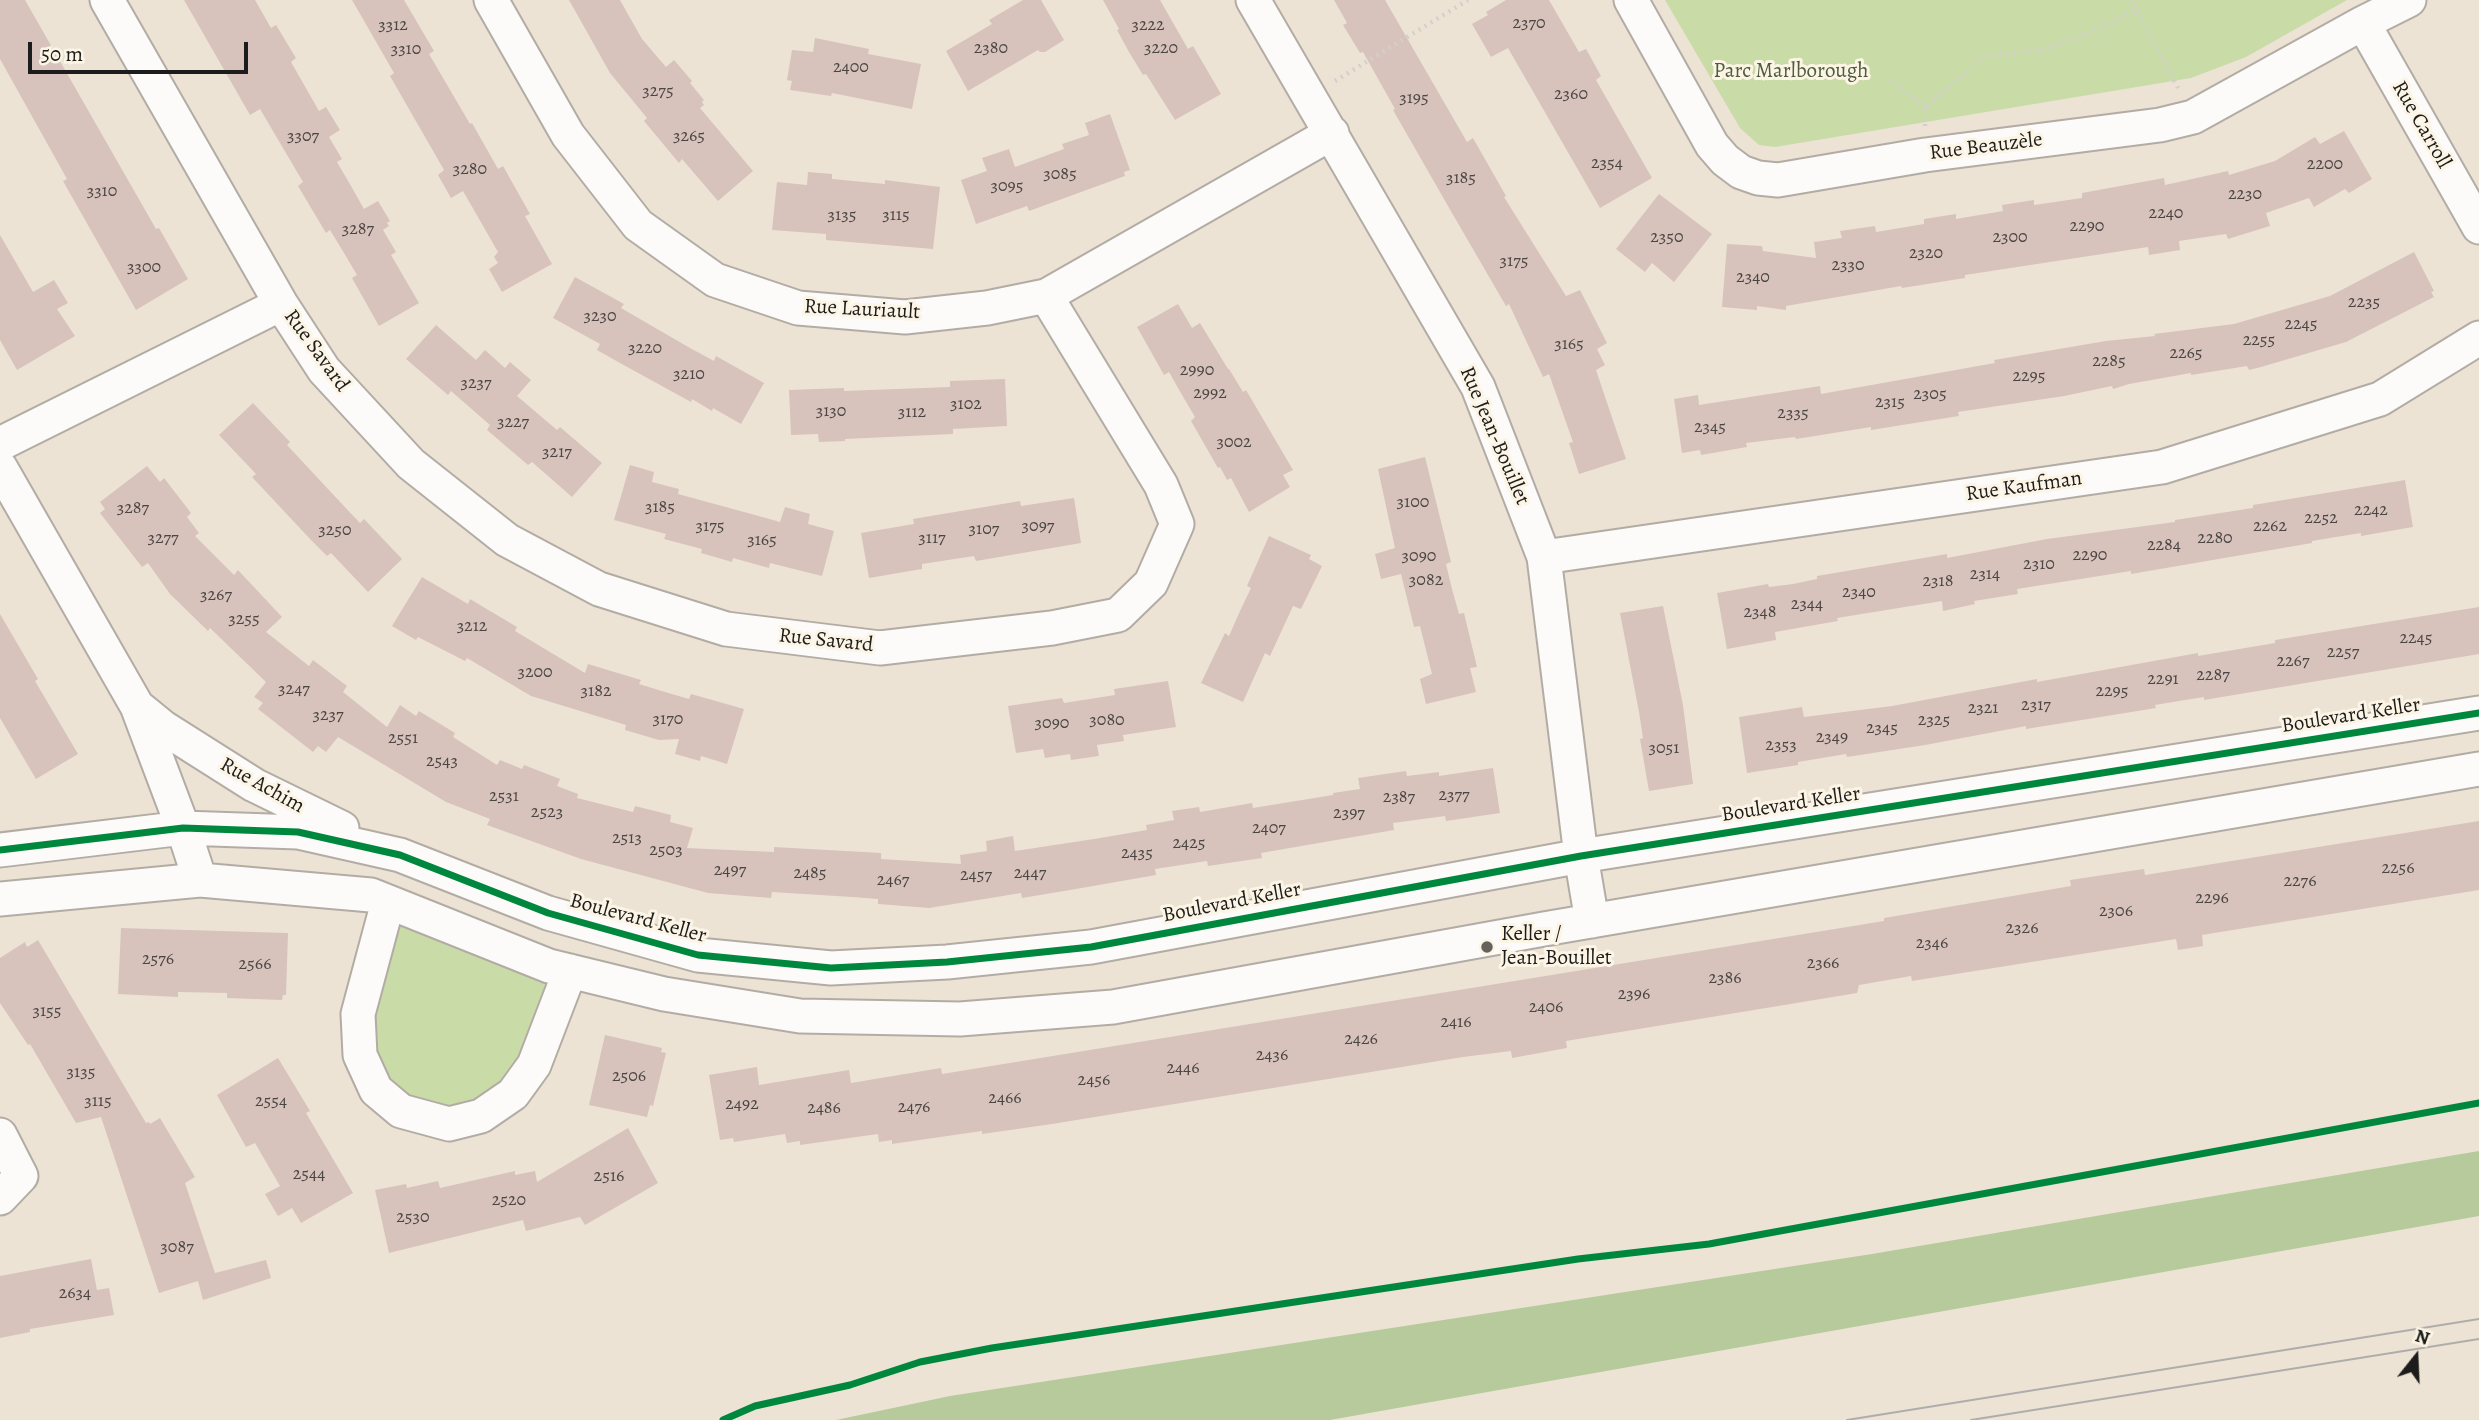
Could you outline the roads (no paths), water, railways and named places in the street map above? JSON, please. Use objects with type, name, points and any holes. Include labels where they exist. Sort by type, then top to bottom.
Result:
[{"type":"street","name":"Rue Savard","points":[[107,0],[281,304],[324,370],[411,464],[507,540],[599,589],[726,629],[880,648],[1052,628],[1118,615],[1151,583],[1177,524],[1161,485],[1046,296]]},
{"type":"street","name":"Rue Lauriault","points":[[491,0],[568,135],[638,225],[715,280],[798,308],[905,317],[987,308],[1046,296],[1332,132]]},
{"type":"street","name":"Rue Jean-Bouillet","points":[[1253,0],[1478,387],[1544,557],[1581,856],[1592,921]]},
{"type":"street","name":"Rue Beauzèle","points":[[1630,0],[1712,145],[1741,172],[1758,178],[1779,180],[1925,155],[2160,125],[2193,117],[2409,0]]},
{"type":"street","name":"Rue Carroll","points":[[2363,23],[2479,227]]},
{"type":"street","name":"Rue Savard","points":[[0,444],[281,304]]},
{"type":"street","name":"Rue Kaufman","points":[[1544,557],[2162,467],[2380,398],[2479,338]]},
{"type":"street","name":"Rue Achim","points":[[0,467],[136,706],[200,880]]},
{"type":"street","name":"Rue Achim","points":[[136,706],[164,728],[254,785],[395,854]]},
{"type":"street","name":"Boulevard Keller","points":[[0,850],[183,828],[299,832],[395,854],[548,913],[698,955],[831,968],[947,962],[1091,947],[1581,856],[2479,713]]},
{"type":"street","points":[[0,899],[200,880],[371,895],[550,966],[664,994],[800,1016],[960,1019],[1113,1007],[1592,921],[2479,769]]},
{"type":"street","points":[[388,902],[358,1014],[360,1055],[376,1090],[401,1111],[449,1124],[481,1116],[513,1094],[534,1065],[570,971]]},
{"type":"street","points":[[0,1135],[11,1187]]},
{"type":"tram line","points":[[1847,1420],[2479,1319]]},
{"type":"tram line","points":[[1971,1420],[2479,1339]]},
{"type":"place","name":"Keller / Jean-Bouillet","points":[[1487,947]]},
{"type":"park label","name":"Parc Marlborough","points":[[1791,72]]}]
